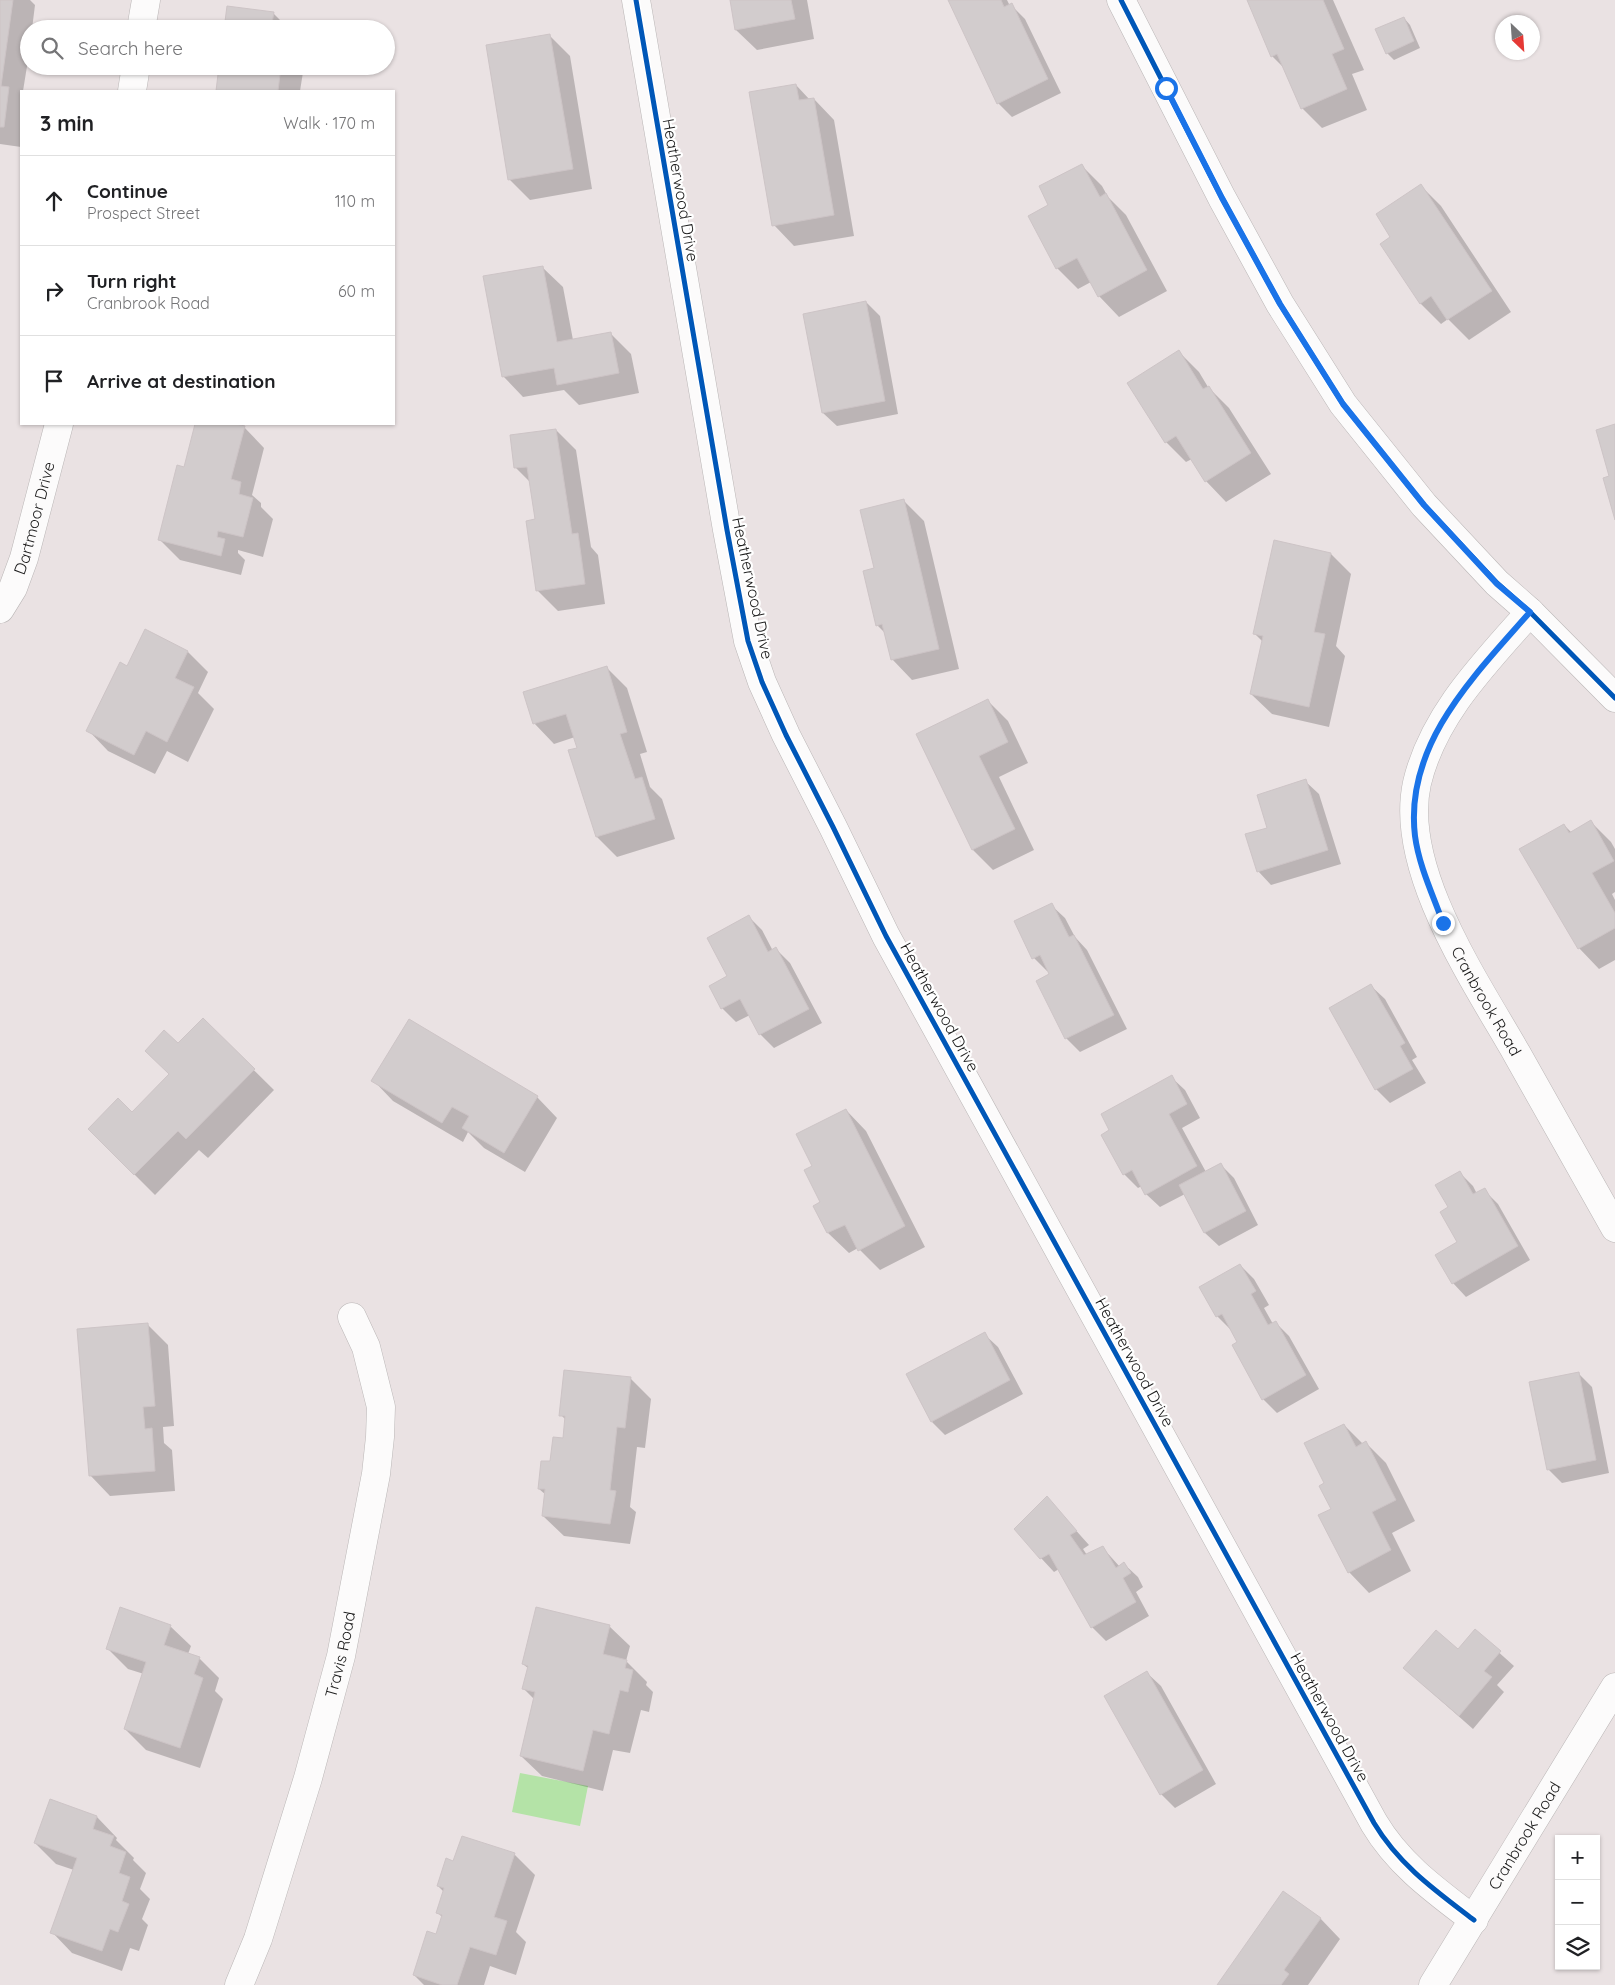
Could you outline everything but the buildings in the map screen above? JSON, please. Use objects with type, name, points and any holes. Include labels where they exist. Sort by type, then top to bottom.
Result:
[{"type":"street","points":[[143,20],[146,0]]},
{"type":"street","name":"Heatherwood Drive","points":[[636,0],[727,530],[748,641],[762,682],[786,735],[886,936],[1374,1823],[1398,1857],[1417,1876],[1474,1920]]},
{"type":"street","points":[[1121,0],[1222,198],[1280,304],[1343,404],[1424,505],[1497,584],[1530,612],[1615,698]]},
{"type":"street","points":[[132,90],[135,75]]},
{"type":"street","name":"Dartmoor Drive","points":[[0,609],[13,588],[24,558],[59,425]]},
{"type":"street","name":"Cranbrook Road","points":[[1530,612],[1488,659],[1441,722],[1429,746],[1417,783],[1415,837],[1422,865],[1443,923],[1615,1228]]},
{"type":"street","name":"Travis Road","points":[[239,1985],[258,1939],[305,1788],[341,1656],[376,1474],[381,1408],[366,1347],[352,1317]]},
{"type":"street","name":"Cranbrook Road","points":[[1433,1985],[1615,1686]]},
{"type":"green space","points":[[520,1773],[588,1786],[580,1826],[512,1812]]},
{"type":"cycle path","points":[[636,0],[727,530],[748,641],[762,682],[786,735],[886,936],[1374,1823],[1407,1865],[1432,1888],[1474,1920]]},
{"type":"cycle path","points":[[1121,0],[1222,198],[1280,304],[1343,404],[1424,505],[1497,583],[1530,612],[1615,698]]},
{"type":"route","points":[[1166,88],[1222,198],[1280,304],[1343,404],[1424,505],[1497,584],[1530,612],[1488,659],[1450,708],[1429,746],[1417,783],[1415,796],[1415,837],[1422,865],[1443,923]]}]
